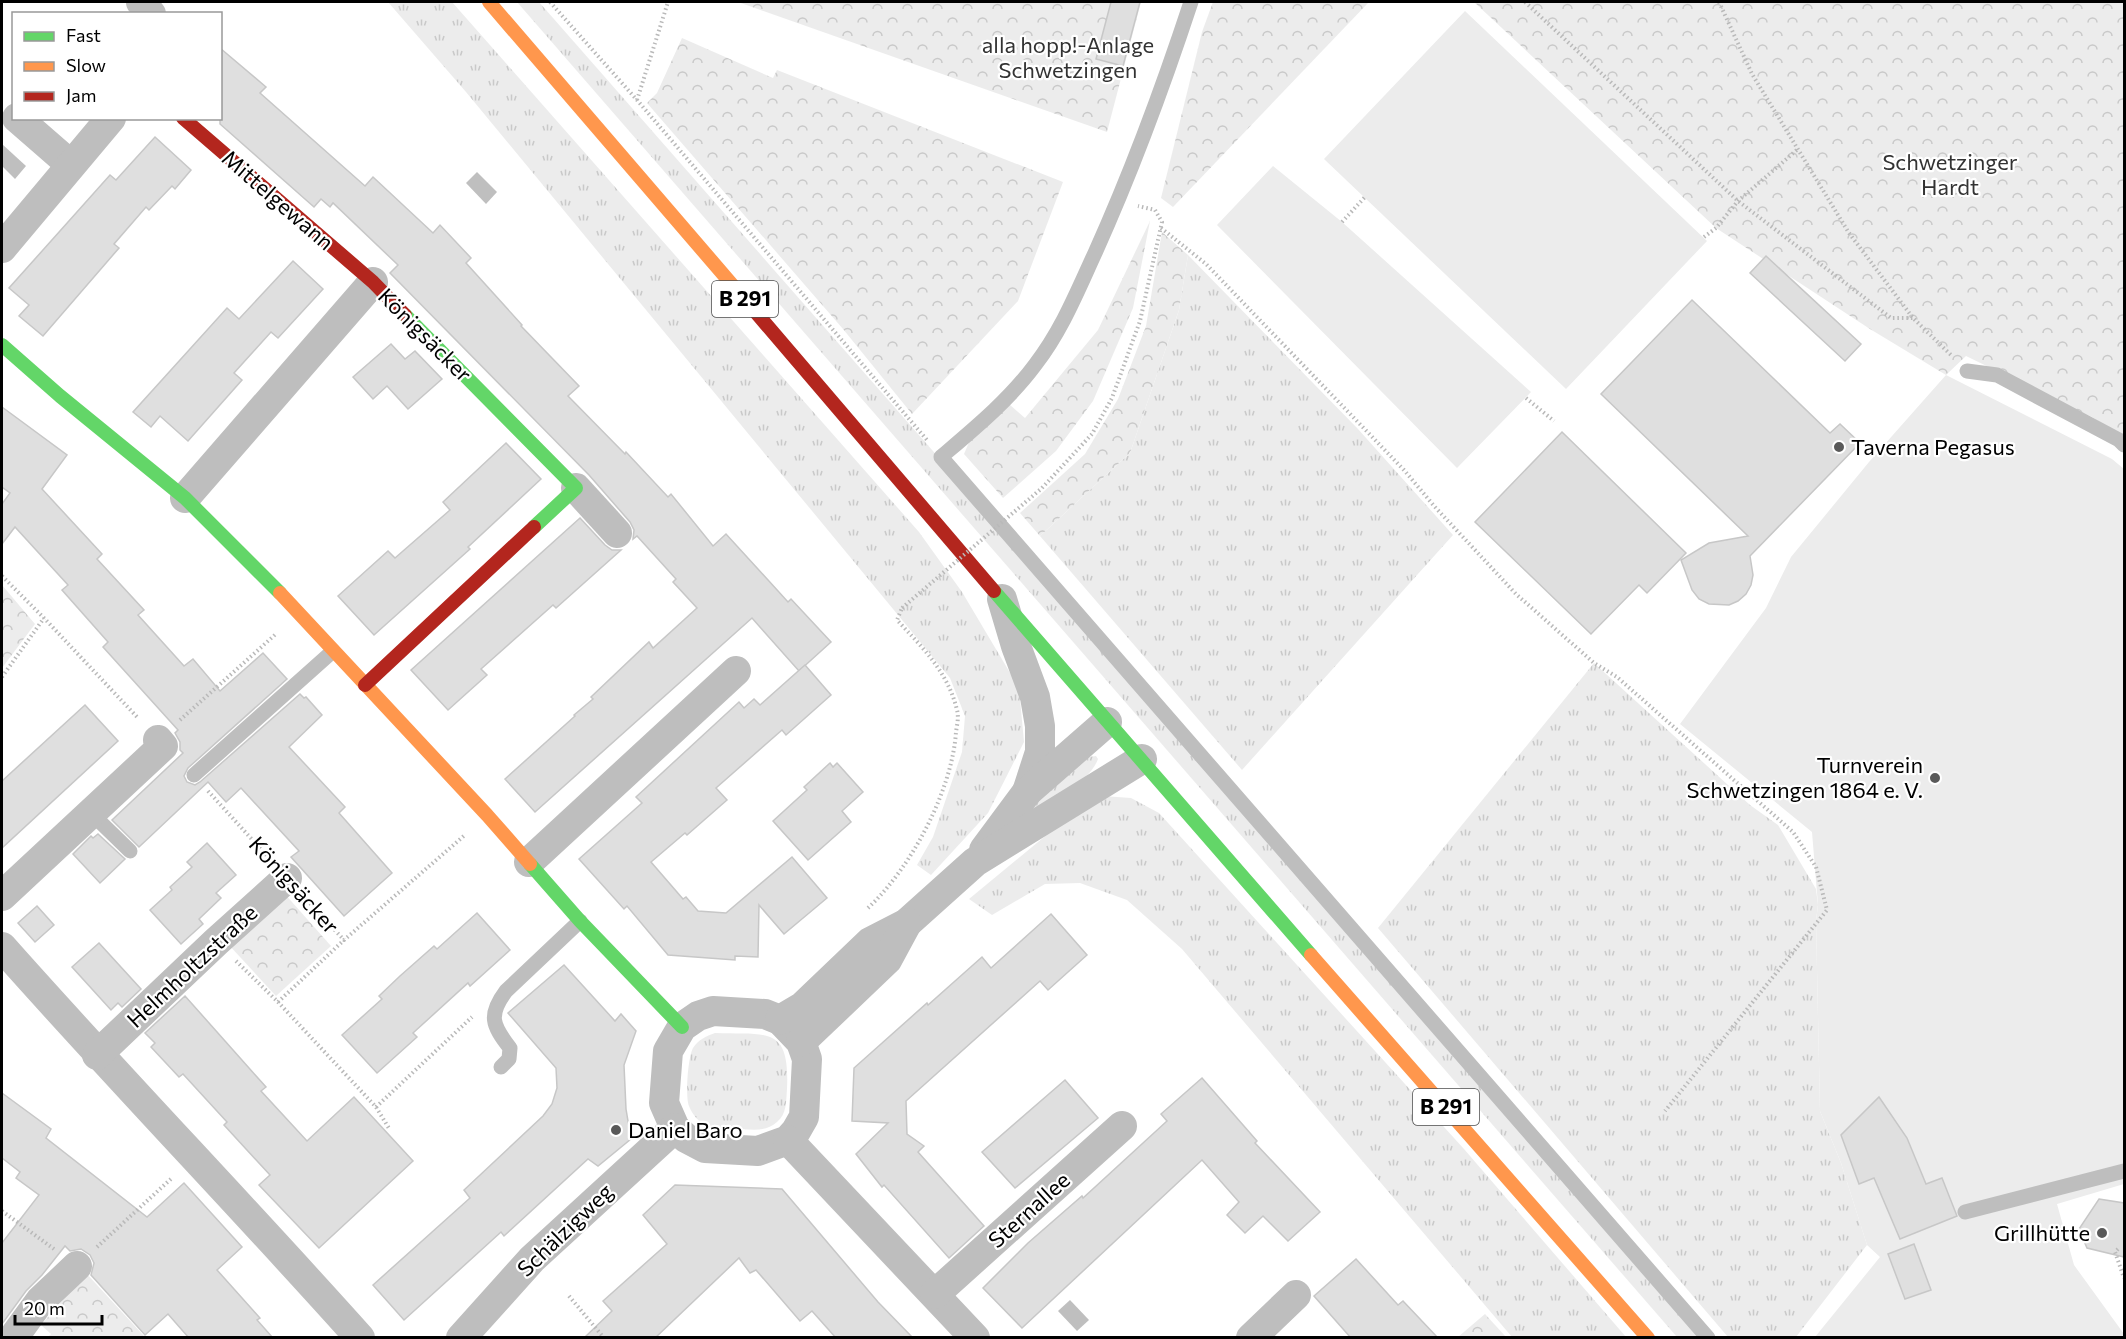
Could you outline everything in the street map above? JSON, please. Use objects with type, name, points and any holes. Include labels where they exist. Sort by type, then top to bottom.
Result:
[{"type":"street","name":"B 291","points":[[489,2],[1107,722],[1142,759],[1648,1338]]},
{"type":"street","points":[[18,120],[71,165]]},
{"type":"street","points":[[2,248],[109,120]]},
{"type":"street","name":"Mittelgewann","points":[[185,120],[373,282]]},
{"type":"street","name":"Königsäcker","points":[[185,498],[373,282],[576,488],[617,533]]},
{"type":"street","points":[[2,345],[60,396],[185,498],[299,613],[487,815],[580,921],[682,1026]]},
{"type":"street","points":[[365,685],[576,488]]},
{"type":"street","points":[[1001,596],[1035,697],[1040,726],[1040,752],[1027,792]]},
{"type":"street","points":[[529,862],[736,671]]},
{"type":"street","points":[[975,862],[1027,792],[1107,722]]},
{"type":"street","points":[[2,896],[163,746],[158,740]]},
{"type":"street","points":[[780,1020],[802,1007],[870,942],[907,923],[975,862],[1142,759]]},
{"type":"street","name":"Helmholtzstraße","points":[[97,1055],[287,878]]},
{"type":"street","points":[[801,1042],[886,960],[907,923]]},
{"type":"street","points":[[2,947],[97,1055],[272,1240],[360,1338]]},
{"type":"street","points":[[714,1011],[765,1014],[780,1020],[801,1042],[807,1059],[804,1116],[796,1131],[788,1140],[758,1151],[705,1148],[686,1138],[675,1128],[664,1103],[668,1051],[682,1026],[698,1016],[714,1011]]},
{"type":"street","name":"Sternallee","points":[[935,1294],[1122,1126]]},
{"type":"street","name":"Schälzigweg","points":[[461,1338],[532,1260],[675,1128]]},
{"type":"street","points":[[788,1140],[975,1338]]},
{"type":"street","points":[[13,1338],[40,1301],[77,1266]]},
{"type":"street","points":[[1251,1338],[1296,1295]]},
{"type":"lane","points":[[1191,2],[1161,91],[1118,201],[1068,314],[1036,365],[1000,406],[941,457],[1708,1338]]},
{"type":"lane","points":[[1967,371],[1997,375],[2119,440],[2124,445]]},
{"type":"lane","points":[[194,775],[333,651]]},
{"type":"lane","points":[[91,813],[130,851]]},
{"type":"lane","points":[[501,1067],[509,1059],[510,1047],[496,1030],[494,1022],[498,1003],[506,991],[580,921]]},
{"type":"lane","points":[[1965,1212],[2124,1171]]},
{"type":"path","points":[[550,2],[637,100],[941,457]]},
{"type":"path","points":[[637,100],[668,2]]},
{"type":"path","points":[[1525,2],[1738,201],[1891,318],[1913,318]]},
{"type":"path","points":[[1719,2],[1752,74],[1849,233],[1913,318],[1967,371]]},
{"type":"path","points":[[1704,237],[1716,228],[1738,201],[1798,149]]},
{"type":"path","points":[[1342,222],[1365,197]]},
{"type":"path","points":[[867,908],[884,893],[924,833],[942,795],[955,752],[958,712],[951,689],[933,658],[897,620],[902,608],[1042,488],[1092,434],[1112,399],[1140,321],[1162,222],[1155,210],[1118,201]]},
{"type":"path","points":[[1161,228],[1206,264],[1404,470],[1516,594],[1594,663],[1617,676],[1793,832],[1816,867],[1827,910],[1665,1111]]},
{"type":"path","points":[[1526,398],[1554,421]]},
{"type":"path","points":[[2,576],[158,740],[299,613]]},
{"type":"path","points":[[2,677],[44,618]]},
{"type":"path","name":"Königsäcker","points":[[194,775],[344,940],[487,815]]},
{"type":"path","points":[[278,1002],[344,940]]},
{"type":"path","points":[[216,942],[278,1002],[376,1107],[390,1130]]},
{"type":"path","points":[[376,1107],[479,1011],[498,1003]]},
{"type":"path","points":[[2,1211],[77,1266],[195,1158]]},
{"type":"path","points":[[2118,1249],[2115,1252],[2124,1278]]},
{"type":"path","points":[[569,1296],[604,1338]]},
{"type":"green space","points":[[388,2],[452,2],[919,532],[962,592],[1019,688],[1024,742],[988,813],[931,875],[917,865],[933,837],[962,752],[965,716],[950,678],[466,92]]},
{"type":"green space","points":[[517,2],[539,2],[990,516],[1702,1337],[1677,1337]]},
{"type":"green space","name":"alla hopp!-Anlage Schwetzingen","points":[[738,2],[1141,2],[1107,132]]},
{"type":"green space","points":[[1213,2],[1369,2],[1173,207],[1161,198],[1202,32]]},
{"type":"green space","name":"Schwetzinger Hardt","points":[[1474,2],[2124,2],[2124,437],[2092,417],[1966,356],[1946,375],[1870,329],[1716,228]]},
{"type":"green space","points":[[1465,11],[1707,241],[1566,389],[1324,159]]},
{"type":"green space","points":[[682,38],[773,78],[777,70],[1063,182],[1018,301],[912,414],[843,329],[647,103],[657,93]]},
{"type":"green space","points":[[1273,166],[1342,222],[1531,392],[1457,468],[1217,225]]},
{"type":"green space","points":[[1150,221],[1133,308],[1093,401],[1056,451],[1003,498],[964,454],[970,440],[1009,404],[1025,418],[1098,330]]},
{"type":"green space","points":[[1162,232],[1188,255],[1179,310],[1130,453],[1040,536],[1020,513],[1085,454],[1118,399],[1146,326]]},
{"type":"green space","points":[[1188,255],[1358,429],[1453,535],[1242,770],[1040,536],[1130,453],[1179,310]]},
{"type":"green space","name":"Turnverein Schwetzingen 1864 e. V.","points":[[1946,375],[2112,459],[2124,469],[2124,1184],[2057,1204],[2074,1265],[2124,1337],[1815,1337],[1880,1257],[1867,1245],[1841,1163],[1820,1111],[1816,921],[1818,905],[1812,832],[1680,724],[1766,608],[1791,557],[1869,462]]},
{"type":"green space","points":[[2,585],[35,624],[2,668]]},
{"type":"green space","points":[[1594,663],[1750,805],[1778,825],[1816,889],[1820,1111],[1841,1163],[1867,1245],[1796,1337],[1728,1337],[1378,928]]},
{"type":"green space","points":[[1096,756],[1098,759],[1093,768],[1077,784],[1026,816],[1041,798],[1088,757]]},
{"type":"green space","points":[[1103,796],[1131,798],[1159,813],[1464,1149],[1626,1337],[1512,1337],[1182,949],[1127,900],[1080,883],[1045,884],[992,915],[969,899],[1061,823]]},
{"type":"green space","points":[[284,893],[331,946],[276,996],[228,944]]},
{"type":"green space","points":[[715,1033],[761,1035],[772,1038],[779,1044],[787,1068],[786,1098],[783,1115],[773,1125],[756,1130],[717,1129],[703,1124],[693,1113],[687,1094],[691,1053],[700,1041]]},
{"type":"green space","points":[[86,1273],[144,1336],[142,1338],[48,1337],[51,1334],[41,1325]]},
{"type":"green space","points":[[1485,1314],[1506,1337],[1458,1337]]},
{"type":"shaded area","points":[[2,144],[26,166],[15,179],[2,166]]},
{"type":"shaded area","points":[[477,172],[497,192],[486,204],[466,183]]},
{"type":"shaded area","points":[[1070,1300],[1089,1320],[1077,1331],[1058,1311]]},
{"type":"building","points":[[1111,2],[1140,2],[1123,66],[1096,59]]},
{"type":"building","points":[[222,50],[266,87],[260,93],[365,186],[373,177],[433,233],[440,225],[471,258],[466,263],[521,326],[579,386],[568,396],[625,454],[626,452],[668,497],[671,494],[713,546],[726,534],[788,602],[791,599],[831,642],[799,671],[752,618],[535,812],[505,779],[593,699],[591,697],[649,642],[653,648],[697,608],[673,582],[676,579],[637,536],[633,539],[634,530],[630,522],[589,475],[390,273],[398,265],[333,203],[330,207],[321,199],[314,207],[220,124],[222,120]]},
{"type":"building","points":[[155,137],[191,170],[175,189],[172,186],[149,210],[146,207],[114,244],[119,248],[43,336],[19,316],[29,305],[9,288],[110,175],[116,180]]},
{"type":"building","points":[[1766,256],[1861,344],[1845,361],[1750,273]]},
{"type":"building","points":[[293,261],[323,289],[278,338],[271,332],[234,373],[242,380],[188,441],[160,416],[151,427],[133,412],[227,308],[239,319]]},
{"type":"building","points":[[1692,300],[1830,433],[1840,424],[1860,443],[1750,556],[1753,575],[1751,585],[1746,594],[1729,605],[1709,604],[1699,599],[1692,590],[1681,560],[1709,543],[1748,536],[1601,394]]},
{"type":"building","points":[[391,344],[405,359],[415,351],[442,379],[408,409],[387,386],[373,399],[353,377]]},
{"type":"building","points":[[2,407],[67,455],[42,489],[102,554],[97,559],[144,610],[138,615],[184,666],[193,659],[220,691],[263,653],[287,679],[188,768],[184,776],[187,782],[195,785],[200,782],[300,694],[306,697],[322,715],[289,747],[345,807],[339,813],[392,873],[344,916],[291,857],[299,851],[241,788],[226,802],[208,782],[139,847],[112,820],[183,753],[175,733],[178,730],[103,647],[108,642],[62,590],[68,585],[15,527],[2,544],[2,504],[10,493],[2,487]]},
{"type":"building","points":[[1562,432],[1686,553],[1647,593],[1639,585],[1591,634],[1475,522]]},
{"type":"building","points":[[506,443],[541,479],[468,547],[470,549],[374,635],[338,596],[388,551],[395,558],[450,510],[443,502]]},
{"type":"building","points":[[580,518],[605,545],[612,550],[621,550],[556,608],[553,605],[481,669],[487,675],[448,710],[411,670]]},
{"type":"building","points":[[805,665],[831,695],[786,735],[782,730],[716,788],[727,800],[687,835],[685,833],[651,862],[683,899],[686,897],[698,911],[726,913],[792,857],[827,898],[784,934],[759,905],[758,957],[735,956],[735,960],[668,955],[627,906],[624,909],[579,859],[642,803],[636,797],[739,702],[744,708],[754,699],[760,705]]},
{"type":"building","points":[[85,705],[118,741],[2,848],[2,781]]},
{"type":"building","points":[[830,763],[833,767],[837,763],[863,792],[842,811],[851,822],[808,860],[773,821],[807,790],[804,787]]},
{"type":"building","points":[[98,834],[125,859],[100,883],[73,854],[91,836],[93,838]]},
{"type":"building","points":[[207,843],[236,875],[216,893],[221,898],[199,919],[203,924],[181,944],[150,910],[192,867],[187,862]]},
{"type":"building","points":[[37,906],[54,925],[35,942],[18,923]]},
{"type":"building","points":[[477,913],[510,950],[470,986],[468,983],[413,1033],[417,1037],[377,1073],[342,1035],[382,999],[379,996],[400,976],[434,946],[437,949]]},
{"type":"building","points":[[1051,914],[1087,955],[1048,990],[1040,981],[906,1101],[907,1134],[924,1146],[918,1152],[984,1226],[949,1258],[884,1185],[882,1187],[856,1154],[888,1123],[852,1121],[854,1068],[982,957],[991,968]]},
{"type":"building","points":[[99,943],[141,989],[122,1007],[118,1003],[111,1010],[72,967]]},
{"type":"building","points":[[564,965],[615,1021],[621,1014],[636,1031],[624,1065],[626,1109],[631,1139],[598,1166],[588,1159],[504,1236],[501,1232],[404,1320],[373,1285],[470,1198],[464,1190],[543,1116],[552,1104],[557,1088],[556,1068],[508,1013]]},
{"type":"building","points":[[185,996],[266,1087],[261,1091],[307,1141],[354,1097],[413,1161],[319,1248],[259,1185],[270,1175],[224,1125],[227,1122],[183,1074],[179,1077],[151,1047],[155,1043],[145,1033]]},
{"type":"building","points":[[1202,1078],[1257,1141],[1255,1143],[1320,1212],[1288,1241],[1263,1216],[1245,1233],[1227,1215],[1239,1202],[1202,1160],[1022,1328],[983,1288],[1028,1243],[1082,1196],[1083,1198],[1167,1121],[1161,1114]]},
{"type":"building","points":[[1065,1080],[1098,1118],[1015,1188],[982,1152]]},
{"type":"building","points":[[2,1093],[51,1129],[46,1138],[147,1217],[184,1183],[242,1247],[217,1270],[260,1318],[257,1320],[273,1338],[189,1338],[168,1314],[145,1335],[91,1275],[94,1263],[90,1255],[81,1249],[70,1251],[65,1246],[26,1291],[2,1324],[2,1243],[39,1195],[16,1178],[20,1172],[2,1158]]},
{"type":"building","points":[[1879,1097],[1907,1138],[1926,1184],[1942,1178],[1957,1216],[1900,1239],[1874,1178],[1859,1184],[1841,1135]]},
{"type":"building","points":[[675,1185],[782,1189],[878,1302],[913,1338],[836,1338],[812,1311],[800,1321],[756,1270],[750,1273],[739,1258],[655,1338],[584,1338],[612,1311],[603,1301],[667,1244],[643,1215]]},
{"type":"building","name":"Grillhütte","points":[[2099,1199],[2124,1203],[2124,1257],[2087,1248],[2079,1229]]},
{"type":"building","points":[[1914,1244],[1931,1290],[1905,1299],[1888,1254]]},
{"type":"building","points":[[1356,1259],[1398,1305],[1403,1301],[1438,1338],[1351,1338],[1314,1296]]},
{"type":"traffic: fast","points":[[405,315],[576,488],[534,527]]},
{"type":"traffic: fast","points":[[2,345],[60,396],[185,498],[280,593]]},
{"type":"traffic: fast","points":[[994,591],[1311,955]]},
{"type":"traffic: fast","points":[[530,864],[580,921],[682,1027]]},
{"type":"traffic: slow","points":[[489,2],[753,309]]},
{"type":"traffic: slow","points":[[280,593],[530,864]]},
{"type":"traffic: slow","points":[[1311,955],[1648,1338]]},
{"type":"traffic: jam","points":[[185,120],[373,282],[405,315]]},
{"type":"traffic: jam","points":[[753,309],[994,591]]},
{"type":"traffic: jam","points":[[365,685],[534,527]]},
{"type":"place","name":"Taverna Pegasus","points":[[1839,447]]},
{"type":"place","name":"Turnverein Schwetzingen 1864 e. V.","points":[[1935,778]]},
{"type":"place","name":"Daniel Baro","points":[[616,1130]]},
{"type":"place","name":"Grillhütte","points":[[2102,1233]]}]
